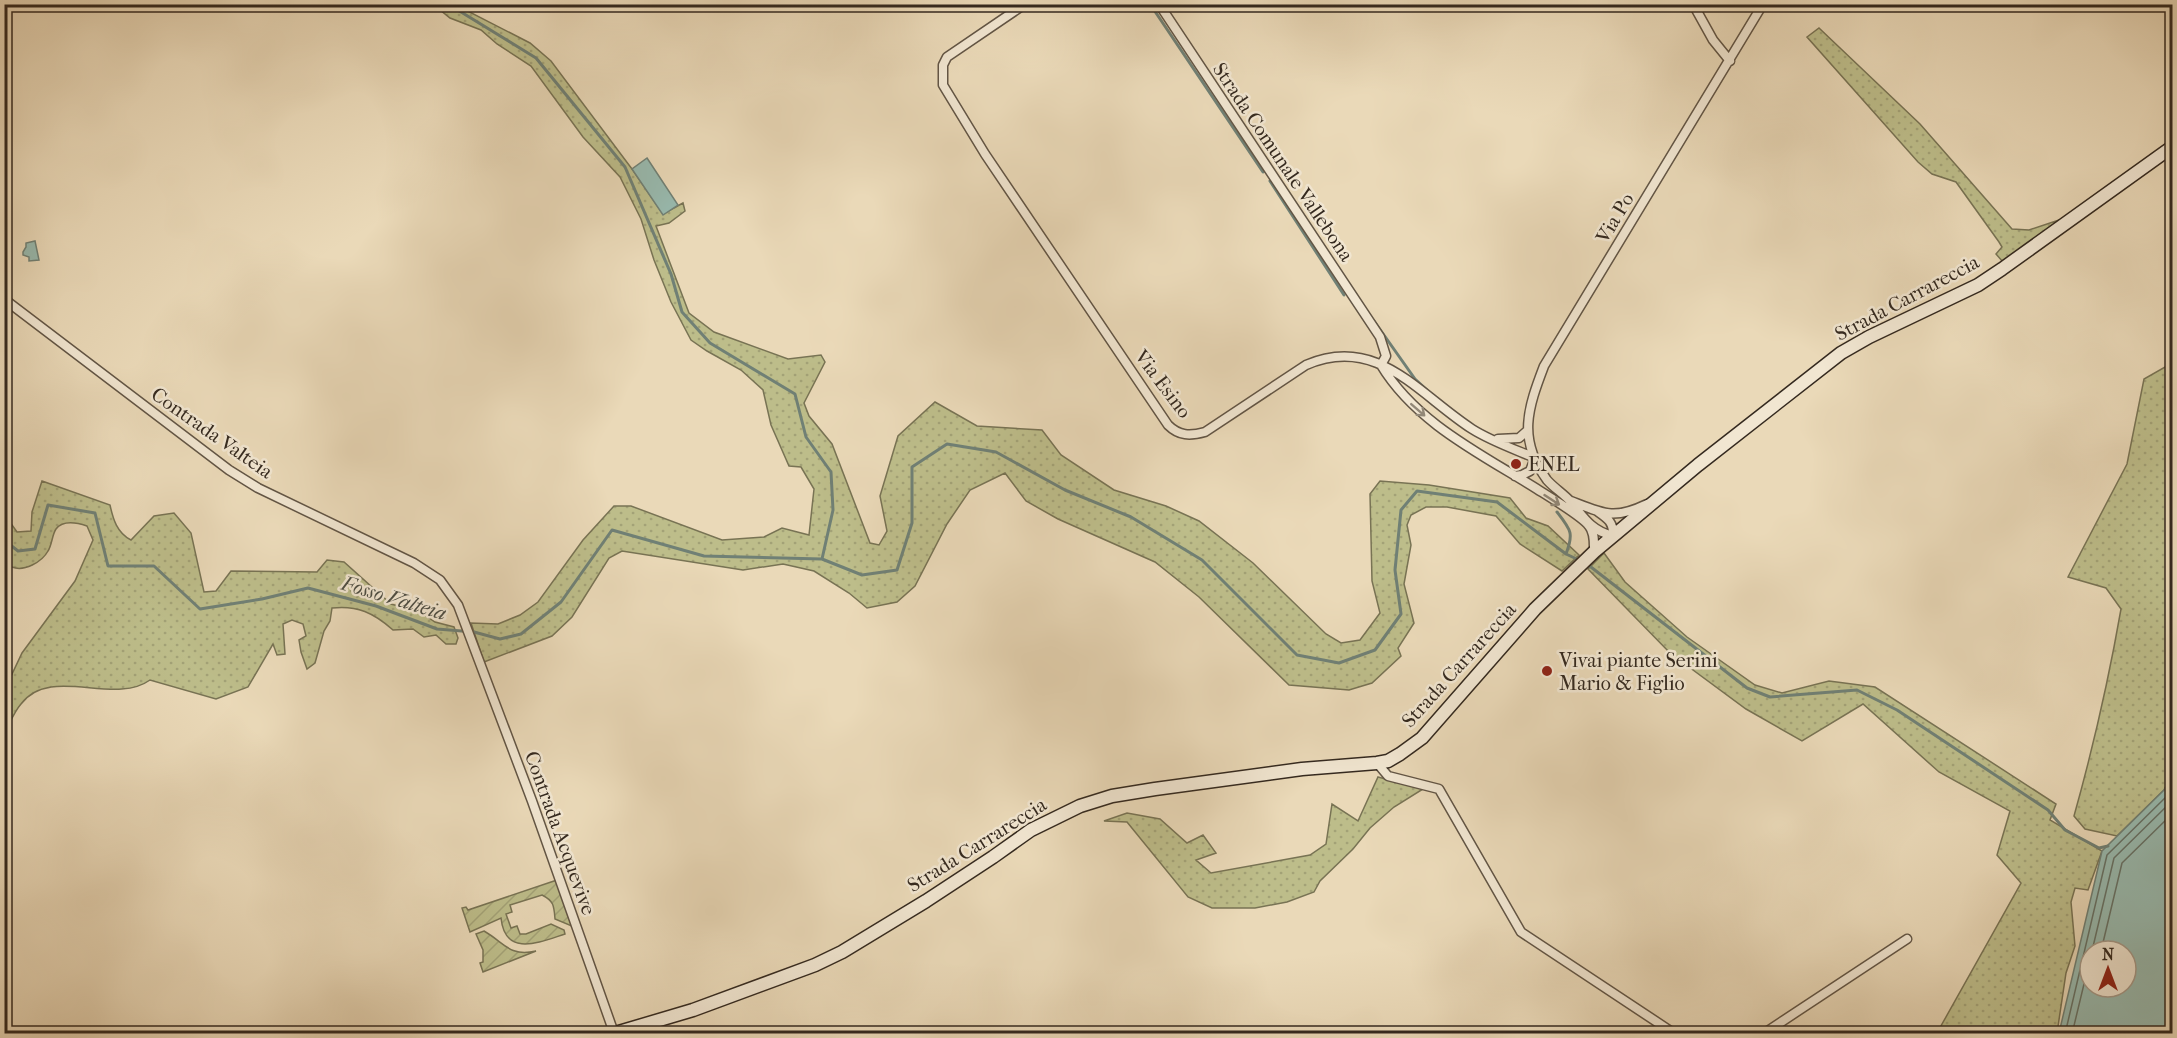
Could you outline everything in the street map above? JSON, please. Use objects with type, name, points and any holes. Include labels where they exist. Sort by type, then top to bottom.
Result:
[{"type":"main road","name":"Strada Carrareccia","points":[[613,1033],[693,1010],[815,965],[842,952],[993,858],[1031,830],[1080,806],[1112,796],[1155,789],[1302,769],[1388,761],[1422,738],[1535,609],[1593,553],[1658,498],[1841,353],[1869,337],[1978,285],[2172,147]]},
{"type":"street","name":"Via Esino","points":[[1025,4],[947,57],[944,65],[943,85],[991,163],[1168,425],[1180,434],[1196,435],[1205,432],[1306,365],[1320,359],[1345,356],[1394,370],[1451,415],[1491,439],[1535,458]]},
{"type":"street","name":"Strada Comunale Vallebona","points":[[1159,4],[1380,337],[1386,356],[1381,365]]},
{"type":"street","points":[[1693,4],[1713,40],[1730,61]]},
{"type":"street","name":"Via Po","points":[[1535,458],[1528,430],[1529,410],[1544,366],[1763,4]]},
{"type":"street","name":"Contrada Valteia","points":[[4,298],[229,470],[258,488],[414,563],[440,580],[458,605],[472,645]]},
{"type":"street","points":[[1381,365],[1400,394],[1434,424],[1599,532],[1613,536],[1609,518],[1597,511]]},
{"type":"street","points":[[1491,439],[1519,438],[1528,430]]},
{"type":"street","points":[[1515,476],[1522,476],[1530,471],[1535,458]]},
{"type":"street","points":[[1535,458],[1548,480],[1569,500],[1589,525],[1593,534],[1593,553]]},
{"type":"street","points":[[1569,500],[1610,514],[1623,513],[1658,498]]},
{"type":"street","name":"Contrada Acquevive","points":[[472,645],[532,801],[613,1033]]},
{"type":"street","points":[[1377,763],[1388,776],[1439,789],[1521,932],[1675,1034]]},
{"type":"street","points":[[1763,1034],[1907,939]]},
{"type":"green space","points":[[434,5],[456,5],[530,43],[551,61],[663,214],[683,203],[685,211],[669,223],[656,226],[689,313],[714,332],[788,359],[821,355],[825,362],[804,403],[809,416],[832,444],[870,543],[879,545],[887,531],[880,496],[898,436],[935,402],[977,426],[1042,430],[1061,455],[1114,490],[1166,506],[1199,521],[1253,563],[1326,634],[1341,643],[1360,640],[1380,613],[1372,581],[1370,494],[1380,481],[1429,485],[1510,498],[1526,518],[1548,526],[1579,555],[1562,571],[1520,544],[1496,516],[1447,507],[1426,507],[1411,515],[1407,525],[1411,545],[1404,584],[1414,623],[1398,648],[1401,656],[1372,683],[1349,690],[1289,685],[1199,597],[1155,562],[1058,519],[1026,501],[1005,473],[970,490],[947,524],[915,586],[897,602],[867,608],[849,593],[814,571],[783,564],[743,570],[622,551],[609,558],[572,617],[552,636],[484,662],[471,623],[498,624],[520,615],[538,602],[583,540],[614,506],[631,506],[722,540],[764,537],[782,528],[809,535],[814,489],[801,467],[789,466],[771,425],[763,390],[741,370],[691,340],[671,302],[641,219],[620,177],[583,137],[531,66],[497,44],[481,30],[450,18]]},
{"type":"green space","points":[[1819,28],[1920,124],[2012,229],[2029,230],[2059,220],[2003,262],[1996,254],[2002,247],[1956,182],[1932,174],[1918,162],[1807,37]]},
{"type":"green space","points":[[2172,363],[2172,774],[2164,790],[2117,836],[2085,829],[2074,816],[2100,713],[2121,609],[2106,588],[2068,577],[2127,464],[2144,379]]},
{"type":"green space","points":[[42,481],[110,505],[119,530],[131,540],[154,516],[174,513],[191,533],[204,592],[216,591],[231,571],[317,572],[327,560],[344,562],[391,604],[420,612],[435,622],[454,627],[458,638],[456,644],[446,644],[436,635],[424,637],[413,629],[393,630],[379,619],[357,609],[332,608],[330,621],[324,631],[315,663],[307,669],[299,640],[306,636],[303,624],[292,620],[283,624],[285,654],[277,655],[273,644],[248,687],[216,699],[150,680],[135,687],[119,689],[48,687],[33,693],[21,704],[5,732],[5,689],[22,653],[75,581],[93,540],[87,526],[67,523],[56,529],[48,551],[37,562],[27,567],[17,568],[11,567],[5,561],[5,515],[17,532],[31,531],[32,512]]},
{"type":"green space","points":[[1604,553],[1625,582],[1687,637],[1755,685],[1782,693],[1829,681],[1875,687],[2056,804],[2050,820],[2102,851],[2088,890],[2075,888],[2071,902],[2075,946],[2066,973],[2057,1033],[1937,1033],[2021,883],[1997,855],[2010,811],[1939,772],[1863,704],[1802,741],[1746,709],[1670,653],[1588,569]]},
{"type":"green space","points":[[1378,777],[1423,789],[1394,807],[1370,828],[1353,849],[1320,881],[1314,892],[1287,902],[1255,908],[1212,908],[1188,897],[1127,822],[1104,821],[1127,813],[1160,819],[1187,843],[1203,835],[1216,853],[1196,860],[1211,873],[1310,855],[1326,844],[1332,804],[1358,821]]},
{"type":"green space","points":[[557,880],[574,927],[555,919],[553,904],[542,895],[510,905],[512,912],[506,914],[511,928],[517,926],[520,934],[526,934],[551,924],[564,930],[565,934],[535,943],[516,943],[509,939],[501,918],[470,932],[462,908],[466,907],[468,910]]},
{"type":"green space","points":[[484,931],[513,950],[536,951],[483,972],[480,963],[483,962],[483,950],[476,934]]},
{"type":"water","points":[[647,158],[678,205],[663,215],[632,169]]},
{"type":"water","points":[[35,241],[39,260],[29,261],[29,257],[23,255],[23,252],[26,243]]},
{"type":"water","points":[[2172,774],[2172,1033],[2059,1033],[2078,953],[2078,999],[2138,999],[2138,939],[2081,939],[2102,851],[2164,790]]},
{"type":"waterway","points":[[448,4],[536,58],[625,167],[671,274],[682,312],[710,343],[795,394],[806,437],[831,472],[833,510],[822,559],[862,575],[897,570],[912,523],[912,467],[947,444],[996,452],[1065,490],[1131,517],[1202,560],[1297,655],[1339,663],[1375,650],[1401,614],[1395,570],[1401,510],[1417,491],[1497,502],[1566,554],[1581,561]]},
{"type":"waterway","points":[[1150,4],[1263,172]]},
{"type":"waterway","points":[[1270,181],[1344,295]]},
{"type":"waterway","points":[[1374,321],[1415,379],[1427,390]]},
{"type":"waterway","name":"Fosso Valteia","points":[[4,540],[18,551],[35,549],[48,505],[95,513],[108,566],[154,566],[200,609],[262,599],[308,588],[376,606],[437,629],[474,632],[500,639],[521,634],[561,602],[612,530],[704,556],[822,559]]},
{"type":"waterway","points":[[1557,512],[1570,532],[1566,554]]},
{"type":"waterway","points":[[1587,564],[1747,688],[1770,697],[1857,690],[1897,710],[2048,810],[2065,830],[2099,848],[2108,846]]},
{"type":"place","name":"ENEL","points":[[1516,464]]},
{"type":"place","name":"Vivai piante Serini Mario & Figlio","points":[[1547,671]]}]
